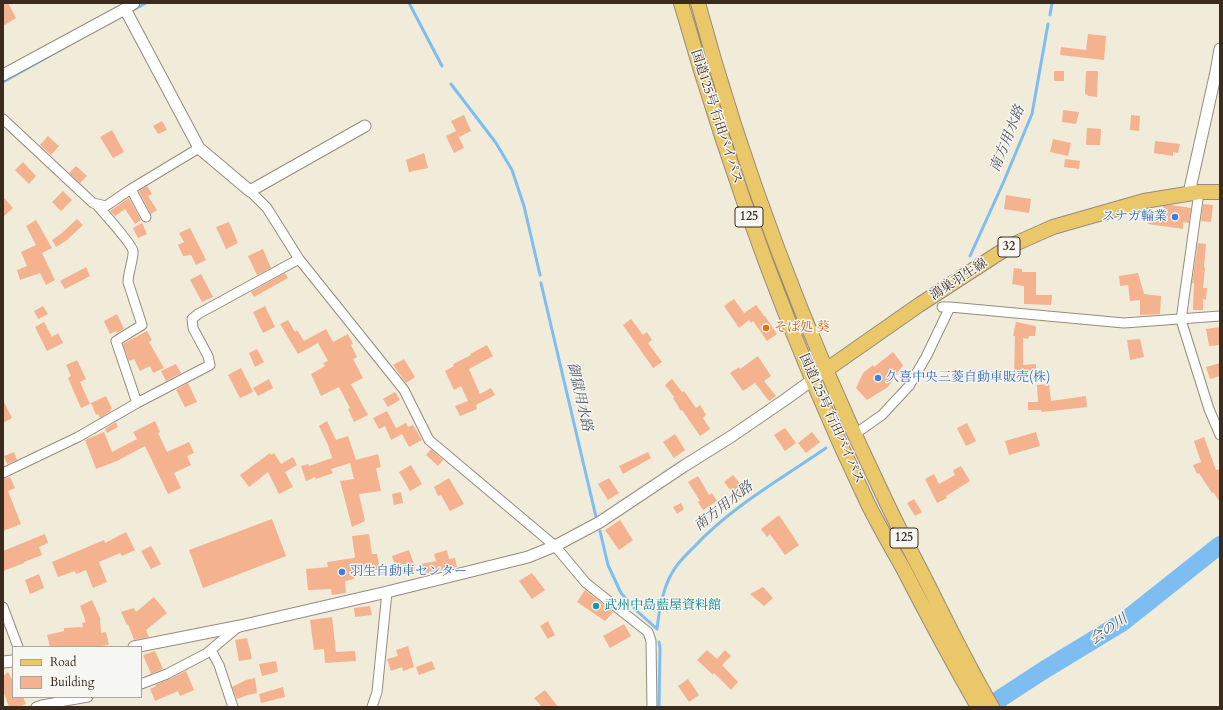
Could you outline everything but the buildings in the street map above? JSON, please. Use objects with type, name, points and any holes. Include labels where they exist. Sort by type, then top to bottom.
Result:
[{"type":"main road","name":"国道125号 行田バイパス","points":[[681,3],[715,115],[747,210],[777,293],[813,380],[869,504],[987,706]]},
{"type":"main road","name":"国道125号 行田バイパス","points":[[698,3],[731,117],[755,188],[796,297],[826,370],[883,496],[987,706]]},
{"type":"main road","name":"鴻巣羽生線","points":[[826,370],[919,305],[1010,246],[1053,227],[1144,201],[1194,193],[1220,192]]},
{"type":"street","points":[[3,75],[130,6],[199,148],[250,191],[267,208],[299,259],[404,390],[429,440],[555,546],[586,583],[648,632],[652,641],[652,707]]},
{"type":"street","points":[[1220,49],[1194,193],[1181,320],[1209,409],[1220,435]]},
{"type":"street","points":[[3,119],[93,203],[106,206],[199,148]]},
{"type":"street","points":[[250,191],[365,126]]},
{"type":"street","points":[[132,189],[146,217]]},
{"type":"street","points":[[96,204],[129,243],[133,251],[128,282],[142,324],[116,341],[137,403]]},
{"type":"street","points":[[3,473],[78,437],[137,403],[210,365],[208,356],[193,328],[192,320],[198,314],[299,259]]},
{"type":"street","points":[[855,434],[882,415],[909,386],[926,357],[946,307],[1124,323],[1220,316]]},
{"type":"street","points":[[139,646],[240,626],[528,557],[555,546],[600,522],[732,436],[826,370]]},
{"type":"street","points":[[372,707],[377,692],[387,592]]},
{"type":"street","points":[[3,607],[18,646]]},
{"type":"street","points":[[142,684],[167,674],[211,650],[240,626]]},
{"type":"street","points":[[211,650],[219,664],[232,707]]},
{"type":"street","points":[[39,703],[80,698]]},
{"type":"waterway","points":[[133,10],[146,3]]},
{"type":"waterway","name":"御獄用水路","points":[[409,3],[442,66]]},
{"type":"waterway","name":"南方用水路","points":[[1050,15],[1052,3]]},
{"type":"waterway","name":"南方用水路","points":[[970,256],[1032,114],[1048,24]]},
{"type":"waterway","points":[[3,82],[67,46]]},
{"type":"waterway","name":"御獄用水路","points":[[451,84],[496,143],[512,170],[524,206],[540,275]]},
{"type":"waterway","name":"御獄用水路","points":[[541,283],[596,517]]},
{"type":"waterway","name":"南方用水路","points":[[657,629],[660,607],[666,586],[674,569],[682,559],[708,533],[740,506],[826,448]]},
{"type":"waterway","name":"御獄用水路","points":[[600,531],[608,565],[621,593],[638,612],[657,629]]},
{"type":"waterway","name":"会の川","points":[[991,707],[1001,698],[1044,670],[1123,622],[1220,545]]},
{"type":"waterway","name":"南方用水路","points":[[659,642],[659,707]]},
{"type":"place","name":"スナガ輪業","points":[[1175,217]]},
{"type":"place","name":"そば処 葵","points":[[766,328]]},
{"type":"place","name":"久喜中央三菱自動車販売(株)","points":[[878,378]]},
{"type":"place","name":"羽生自動車センター","points":[[342,572]]},
{"type":"place","name":"武州中島藍屋資料館","points":[[596,606]]}]
